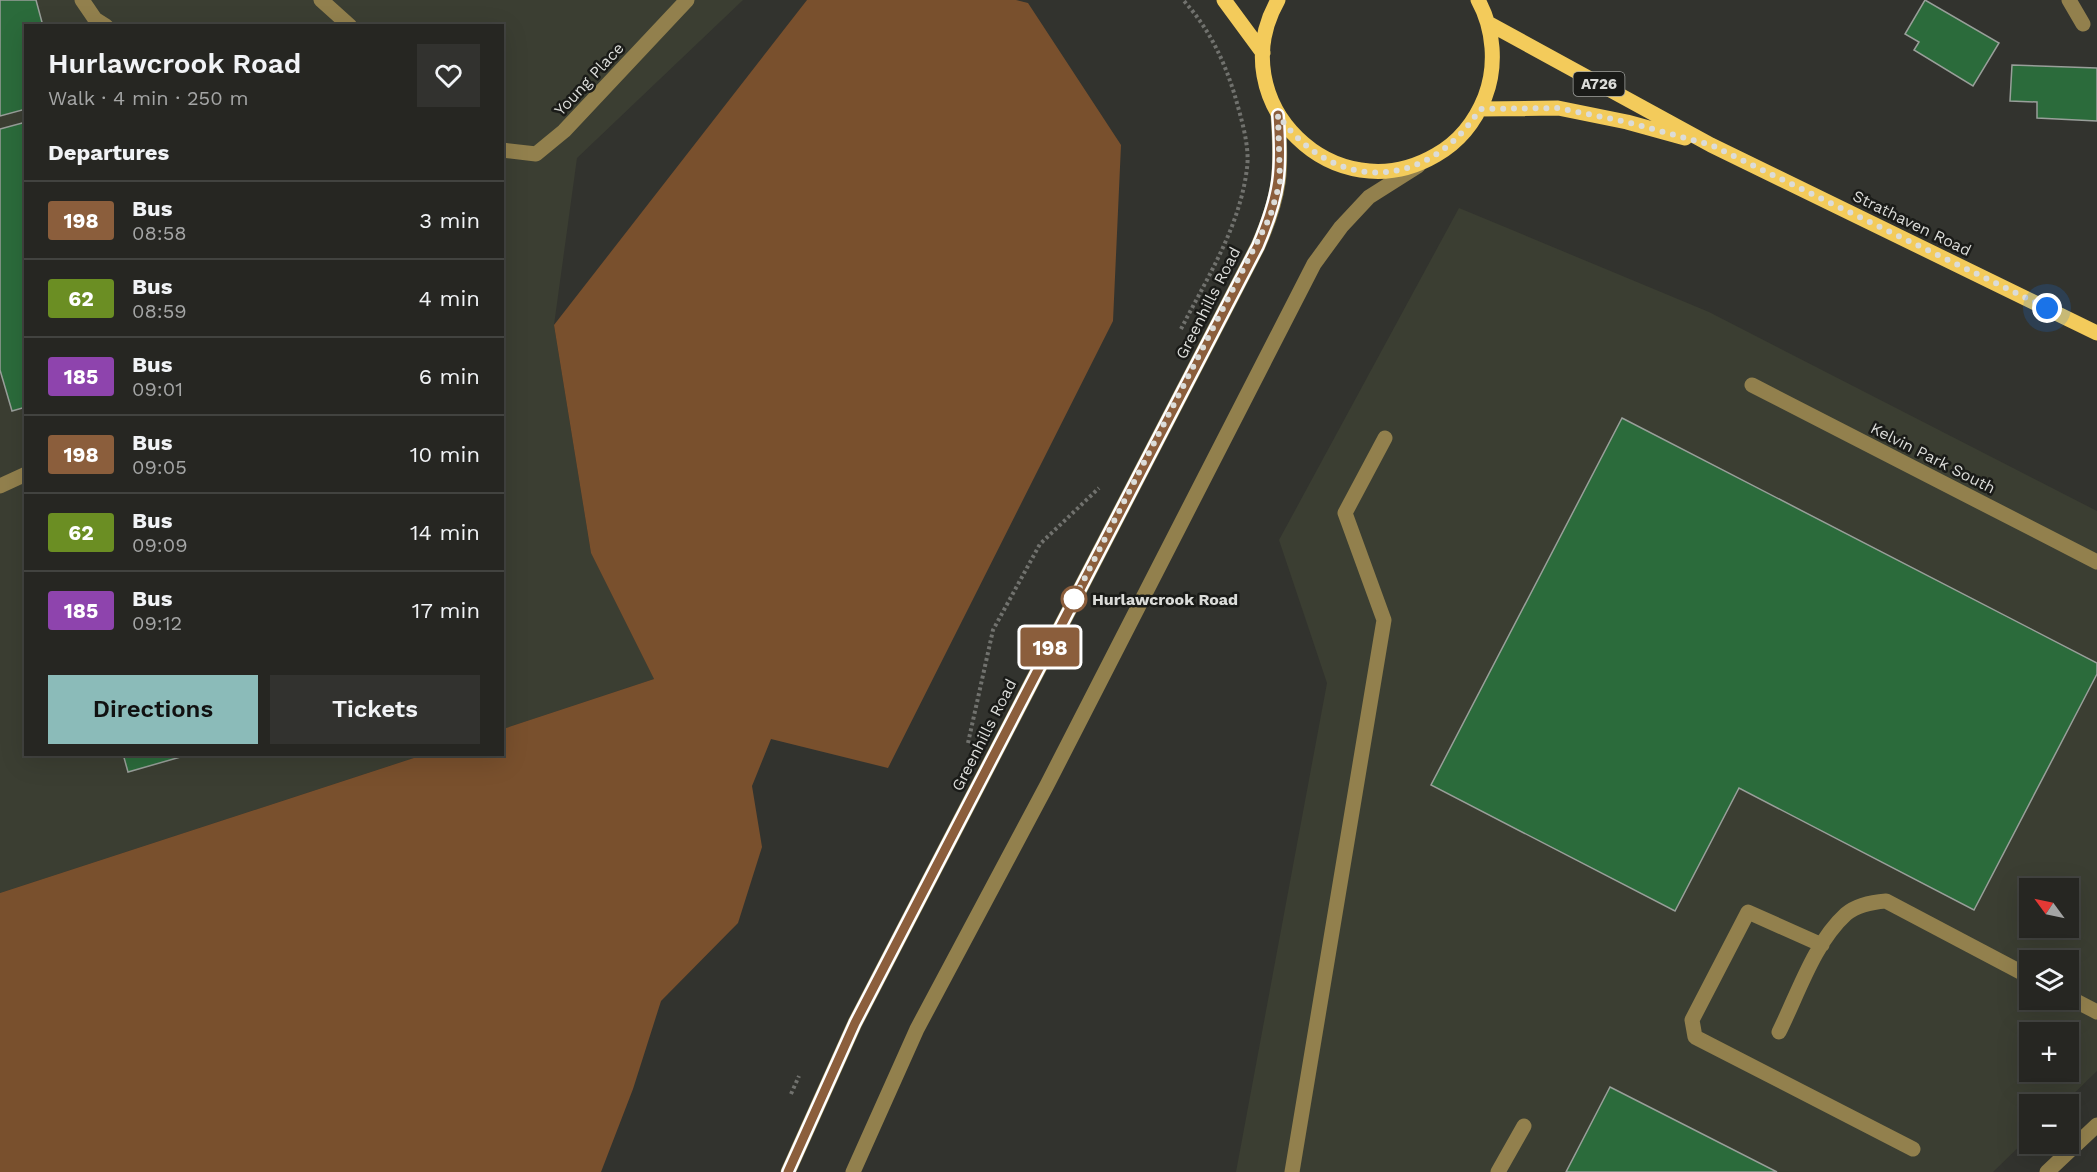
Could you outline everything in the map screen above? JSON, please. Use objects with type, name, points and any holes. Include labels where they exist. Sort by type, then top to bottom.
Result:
[{"type":"main road","points":[[1224,0],[1263,53]]},
{"type":"main road","points":[[1278,0],[1266,31],[1263,53],[1266,85],[1278,115],[1305,146],[1342,166],[1383,172],[1423,163],[1446,149],[1466,131],[1480,109],[1488,88],[1492,66],[1488,22],[1478,0]]},
{"type":"main road","name":"Strathaven Road","points":[[1488,22],[1711,145],[2097,333]]},
{"type":"main road","name":"Strathaven Road","points":[[1480,109],[1558,108],[1627,122],[1711,145]]},
{"type":"street","points":[[82,0],[95,19],[103,24]]},
{"type":"street","points":[[321,0],[348,24]]},
{"type":"street","name":"Young Place","points":[[504,150],[536,154],[564,131],[687,0]]},
{"type":"street","points":[[2068,0],[2083,24]]},
{"type":"street","name":"Greenhills Road","points":[[788,1172],[855,1023],[1258,246],[1270,217],[1280,182],[1278,115]]},
{"type":"street","points":[[853,1172],[917,1029],[1047,785],[1314,264],[1341,227],[1369,197],[1423,163]]},
{"type":"street","name":"Kelvin Park South","points":[[1752,385],[2097,562]]},
{"type":"street","points":[[1292,1172],[1384,620],[1345,513],[1385,438]]},
{"type":"street","points":[[0,486],[24,475]]},
{"type":"street","points":[[1779,1032],[1822,945],[1847,914],[1871,902],[1886,901],[2019,971]]},
{"type":"street","points":[[1822,945],[1749,912],[1692,1020],[1695,1037],[1913,1149]]},
{"type":"street","points":[[2079,1003],[2097,1012]]},
{"type":"street","points":[[2047,1172],[2097,1125]]},
{"type":"street","points":[[1498,1172],[1524,1126]]},
{"type":"path","points":[[1176,340],[1228,238],[1238,212],[1248,166],[1242,121],[1228,71],[1210,34],[1183,0]]},
{"type":"path","points":[[967,747],[993,630],[1040,544],[1099,489],[1104,480]]},
{"type":"path","points":[[790,1095],[800,1073]]},
{"type":"shaded area","points":[[0,0],[743,0],[577,158],[554,325],[591,553],[654,679],[504,729],[504,24],[24,24],[24,756],[420,756],[0,893]]},
{"type":"shaded area","points":[[807,0],[1016,0],[1028,3],[1121,145],[1113,321],[888,768],[771,739],[752,786],[762,847],[738,923],[661,1001],[633,1089],[601,1172],[0,1172],[0,893],[420,756],[504,756],[504,729],[654,679],[591,553],[554,325]]},
{"type":"shaded area","points":[[1459,208],[1709,312],[2097,511],[2097,1071],[2073,1094],[2019,1094],[2019,1147],[1993,1172],[1236,1172],[1327,683],[1279,540]]},
{"type":"building","points":[[0,0],[36,0],[42,24],[24,24],[24,110],[0,116]]},
{"type":"building","points":[[1925,0],[1999,43],[1973,86],[1914,50],[1919,42],[1905,34]]},
{"type":"building","points":[[2012,65],[2097,68],[2097,121],[2037,118],[2037,102],[2010,101]]},
{"type":"building","points":[[24,123],[24,408],[12,411],[0,370],[0,129]]},
{"type":"building","points":[[1622,418],[2097,663],[2097,674],[1974,910],[1739,788],[1675,911],[1431,785]]},
{"type":"building","points":[[124,756],[184,756],[128,772]]},
{"type":"building","points":[[1610,1087],[1777,1172],[1566,1172]]},
{"type":"bus line","name":"198","points":[[788,1172],[855,1023],[1258,246],[1270,217],[1280,182],[1278,115]]},
{"type":"place","name":"Hurlawcrook Road","points":[[1074,599]]},
{"type":"route","points":[[1074,599],[1072,603],[1258,246],[1270,217],[1280,182],[1278,115],[1290,132],[1323,158],[1362,171],[1383,172],[1423,163],[1446,149],[1466,131],[1480,109],[1558,108],[1627,122],[1711,145],[2047,308]]}]
